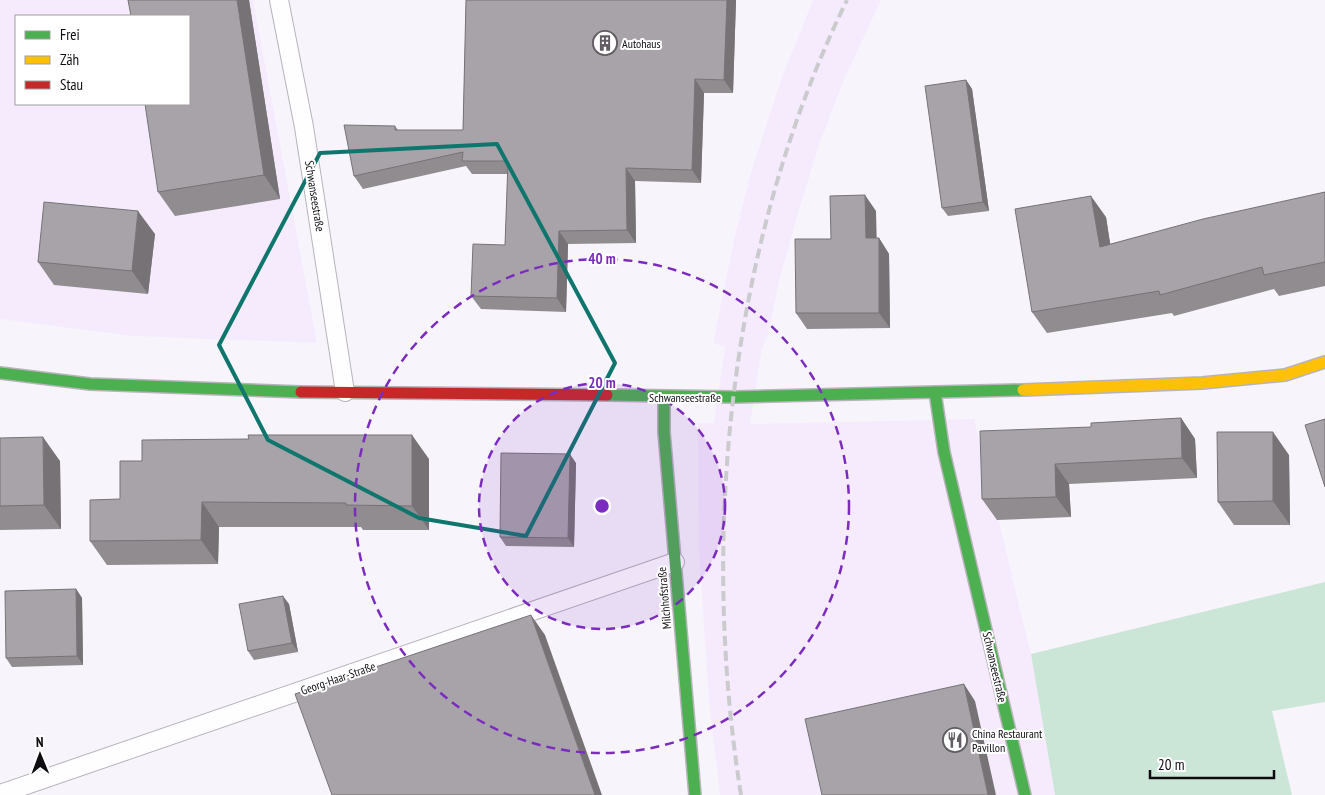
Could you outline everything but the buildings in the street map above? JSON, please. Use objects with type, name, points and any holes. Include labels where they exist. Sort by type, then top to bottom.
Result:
[{"type":"street","name":"Schwanseestraße","points":[[0,373],[90,384],[232,391],[664,398],[934,392],[1202,383],[1285,374],[1325,362]]},
{"type":"street","name":"Schwanseestraße","points":[[934,392],[944,452],[1025,795]]},
{"type":"street","name":"Milchhofstraße","points":[[664,398],[664,432],[695,795]]},
{"type":"lane","name":"Schwanseestraße","points":[[280,0],[304,127],[345,392]]},
{"type":"lane","name":"Georg-Haar-Straße","points":[[0,794],[675,562]]},
{"type":"highlighted area","points":[[497,144],[615,363],[526,536],[419,518],[268,440],[219,345],[320,153]]},
{"type":"shaded area","points":[[0,0],[253,0],[317,343],[132,336],[0,319]]},
{"type":"shaded area","points":[[813,0],[881,0],[844,80],[819,145],[779,282],[767,339],[762,348],[750,424],[974,419],[1031,654],[1055,795],[720,795],[709,702],[699,551],[698,423],[714,423],[725,347],[713,343],[734,240],[751,172],[782,77]]},
{"type":"green space","points":[[1325,582],[1325,702],[1272,711],[1292,795],[1055,795],[1031,654]]},
{"type":"railway","points":[[741,795],[729,695],[723,594],[725,491],[734,389],[751,287],[775,188],[807,92],[847,0]]},
{"type":"traffic: fast","points":[[0,373],[90,384],[301,392]]},
{"type":"traffic: fast","points":[[607,395],[735,397],[1023,390]]},
{"type":"traffic: fast","points":[[935,392],[944,452],[1025,795]]},
{"type":"traffic: fast","points":[[664,398],[664,432],[695,795]]},
{"type":"traffic: slow","points":[[1023,390],[1202,383],[1285,375],[1325,362]]},
{"type":"traffic: jam","points":[[301,392],[607,395]]},
{"type":"place","name":"Autohaus","points":[[605,43]]},
{"type":"place","name":"China Restaurant Pavillon","points":[[955,740]]}]
